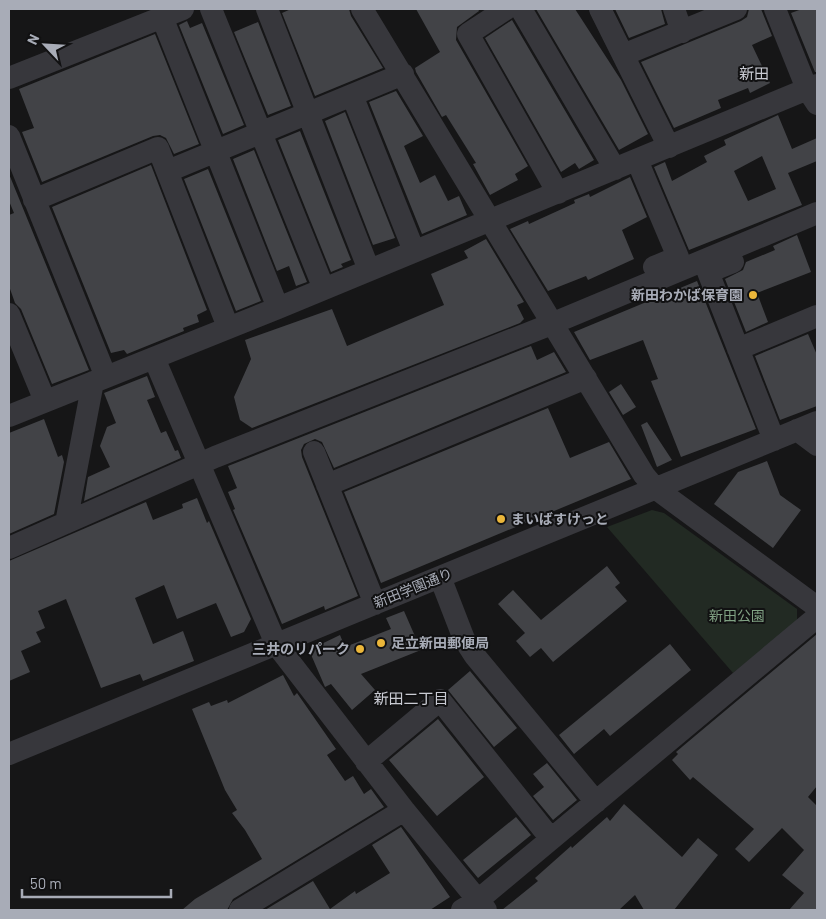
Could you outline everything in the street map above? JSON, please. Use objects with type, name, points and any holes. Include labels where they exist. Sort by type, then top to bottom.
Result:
[{"type":"street","points":[[9,78],[182,9]]},
{"type":"street","points":[[212,9],[324,289]]},
{"type":"street","points":[[266,9],[370,270]]},
{"type":"street","points":[[362,9],[644,475],[655,488],[817,607]]},
{"type":"street","points":[[506,9],[468,34],[558,193]]},
{"type":"street","points":[[521,9],[616,169]]},
{"type":"street","points":[[600,9],[669,147]]},
{"type":"street","points":[[674,9],[682,32]]},
{"type":"street","points":[[623,55],[736,9]]},
{"type":"street","points":[[9,416],[278,308],[490,219],[669,147],[814,93],[777,9]]},
{"type":"street","points":[[162,18],[278,308]]},
{"type":"street","points":[[168,171],[402,74]]},
{"type":"street","points":[[352,95],[414,251]]},
{"type":"street","points":[[9,136],[100,379],[66,523]]},
{"type":"street","points":[[34,200],[158,148],[228,327]]},
{"type":"street","points":[[550,318],[678,257],[637,160]]},
{"type":"street","points":[[9,548],[198,466],[550,318],[817,213]]},
{"type":"street","points":[[774,440],[708,272],[817,227]]},
{"type":"street","points":[[9,314],[45,401]]},
{"type":"street","points":[[738,349],[817,316]]},
{"type":"street","points":[[154,358],[198,466],[276,644],[404,810],[475,907],[551,839],[817,617]]},
{"type":"street","points":[[328,485],[586,378]]},
{"type":"street","points":[[807,426],[817,445]]},
{"type":"street","name":"新田学園通り","points":[[9,754],[807,426]]},
{"type":"street","points":[[314,452],[375,604]]},
{"type":"street","points":[[440,577],[464,639],[475,656],[596,802]]},
{"type":"street","points":[[366,762],[440,700],[551,839]]},
{"type":"street","points":[[240,910],[404,810]]},
{"type":"green space","name":"新田公園","points":[[652,510],[664,513],[797,609],[797,622],[733,673],[607,527]]},
{"type":"building","points":[[291,9],[349,9],[351,16],[383,68],[315,96],[282,13]]},
{"type":"building","points":[[416,9],[478,9],[479,11],[457,27],[456,40],[528,166],[515,174],[518,180],[490,195],[473,164],[476,163],[446,115],[442,117],[416,72],[415,68],[440,52]]},
{"type":"building","points":[[536,9],[575,9],[621,80],[648,134],[619,150]]},
{"type":"building","points":[[615,9],[661,9],[665,24],[629,38]]},
{"type":"building","points":[[749,9],[761,9],[772,36],[752,45],[770,83],[750,93],[748,88],[718,100],[721,108],[674,128],[641,62],[741,21],[747,17]]},
{"type":"building","points":[[802,9],[817,9],[817,72],[815,72],[791,13]]},
{"type":"building","points":[[512,20],[594,160],[579,169],[575,163],[561,172],[485,38]]},
{"type":"building","points":[[187,21],[190,28],[202,23],[244,125],[223,134],[179,25]]},
{"type":"building","points":[[258,22],[291,106],[268,115],[234,32]]},
{"type":"building","points":[[155,34],[199,144],[174,154],[166,138],[160,135],[153,136],[42,182],[22,132],[34,128],[19,89]]},
{"type":"building","points":[[396,91],[423,136],[404,146],[420,183],[435,175],[448,201],[459,196],[467,215],[422,234],[369,102]]},
{"type":"building","points":[[345,112],[395,238],[373,245],[325,121]]},
{"type":"building","points":[[778,115],[792,149],[817,138],[817,161],[788,173],[802,205],[689,250],[654,167],[665,162],[672,181],[707,162],[704,156],[726,145],[724,140]],"holes":[[[762,156],[776,189],[748,201],[734,171]]]},
{"type":"building","points":[[300,131],[351,260],[341,264],[343,267],[331,272],[278,140]]},
{"type":"building","points":[[254,150],[307,282],[296,286],[289,266],[277,271],[233,159]]},
{"type":"building","points":[[151,165],[207,310],[197,315],[199,322],[183,328],[184,331],[127,354],[124,350],[111,353],[52,207]]},
{"type":"building","points":[[208,169],[261,301],[236,311],[184,179]]},
{"type":"building","points":[[9,174],[89,370],[52,384],[21,309],[15,303],[9,286],[9,215],[14,213],[9,201]]},
{"type":"building","points":[[630,177],[647,217],[622,230],[634,259],[588,280],[586,276],[548,291],[510,229],[528,221],[529,224],[575,203],[574,200],[589,194],[590,197]]},
{"type":"building","points":[[797,235],[811,272],[757,293],[768,322],[746,332],[725,279],[743,270],[746,262],[775,250],[773,246]]},
{"type":"building","points":[[486,239],[524,302],[517,305],[524,319],[520,323],[252,428],[240,420],[234,397],[251,359],[245,340],[332,309],[347,346],[444,305],[431,274],[468,258],[464,251]]},
{"type":"building","points":[[697,281],[756,429],[681,457],[651,381],[658,379],[643,340],[590,360],[574,332]]},
{"type":"building","points":[[808,334],[817,355],[817,406],[780,420],[755,356]]},
{"type":"building","points":[[531,346],[537,360],[554,352],[566,372],[334,468],[322,442],[315,439],[304,444],[301,450],[302,457],[358,596],[325,610],[324,606],[282,624],[233,510],[235,509],[228,492],[237,488],[228,466]]},
{"type":"building","points":[[147,376],[155,397],[147,400],[161,433],[166,431],[175,451],[178,450],[181,458],[84,501],[88,477],[110,467],[100,446],[107,427],[116,423],[104,393]]},
{"type":"building","points":[[621,384],[636,407],[623,415],[609,392]]},
{"type":"building","points":[[548,408],[570,458],[609,442],[631,479],[381,583],[344,492]]},
{"type":"building","points":[[44,419],[58,457],[62,455],[64,462],[54,514],[9,534],[9,433]]},
{"type":"building","points":[[647,422],[672,460],[657,467],[641,425]]},
{"type":"building","points":[[767,461],[780,495],[801,510],[773,548],[714,504],[738,472]]},
{"type":"building","points":[[197,498],[207,523],[209,521],[251,619],[244,632],[231,637],[216,603],[177,619],[164,585],[135,598],[153,644],[183,631],[194,661],[143,681],[140,674],[101,688],[66,599],[38,611],[45,628],[36,632],[41,642],[21,651],[30,672],[9,681],[9,561],[146,502],[153,520],[183,508],[182,504]]},
{"type":"building","points":[[607,566],[620,583],[615,587],[627,601],[553,662],[541,648],[530,657],[516,641],[525,633],[498,604],[513,590],[541,620]]},
{"type":"building","points":[[404,611],[421,650],[361,674],[375,690],[352,710],[331,684],[325,687],[309,650],[340,635],[345,647],[391,629],[386,618]]},
{"type":"building","points":[[817,634],[817,786],[808,797],[817,806],[817,910],[789,910],[804,893],[782,875],[804,850],[782,828],[749,862],[735,849],[754,829],[693,777],[690,780],[672,760],[678,754],[676,752]]},
{"type":"building","points":[[670,644],[691,670],[610,736],[604,729],[574,754],[559,735]]},
{"type":"building","points":[[470,671],[517,728],[494,747],[448,690]]},
{"type":"building","points":[[283,675],[294,696],[297,693],[336,749],[327,755],[345,781],[353,776],[364,794],[371,789],[384,807],[233,899],[227,910],[182,910],[195,899],[262,859],[245,830],[232,813],[237,810],[225,790],[192,709],[209,702],[211,706],[227,700],[228,703]]},
{"type":"building","points":[[438,719],[484,777],[437,816],[389,760]]},
{"type":"building","points":[[547,763],[577,800],[553,820],[533,796],[544,787],[533,774]]},
{"type":"building","points":[[624,804],[682,857],[698,838],[718,855],[674,910],[644,910],[635,895],[619,910],[502,910],[538,881],[535,878],[571,846],[572,848],[607,817],[610,821]]},
{"type":"building","points":[[516,817],[531,835],[478,878],[463,860]]},
{"type":"building","points":[[401,827],[450,897],[430,910],[265,910],[313,881],[330,909],[355,891],[356,894],[390,873],[372,845]]},
{"type":"place","name":"新田わかば保育園","points":[[753,295]]},
{"type":"place","name":"まいばすけっと","points":[[501,519]]},
{"type":"place","name":"足立新田郵便局","points":[[381,643]]},
{"type":"place","name":"三井のリパーク","points":[[360,649]]},
{"type":"district","name":"新田","points":[[754,74]]},
{"type":"district","name":"新田二丁目","points":[[411,699]]}]
